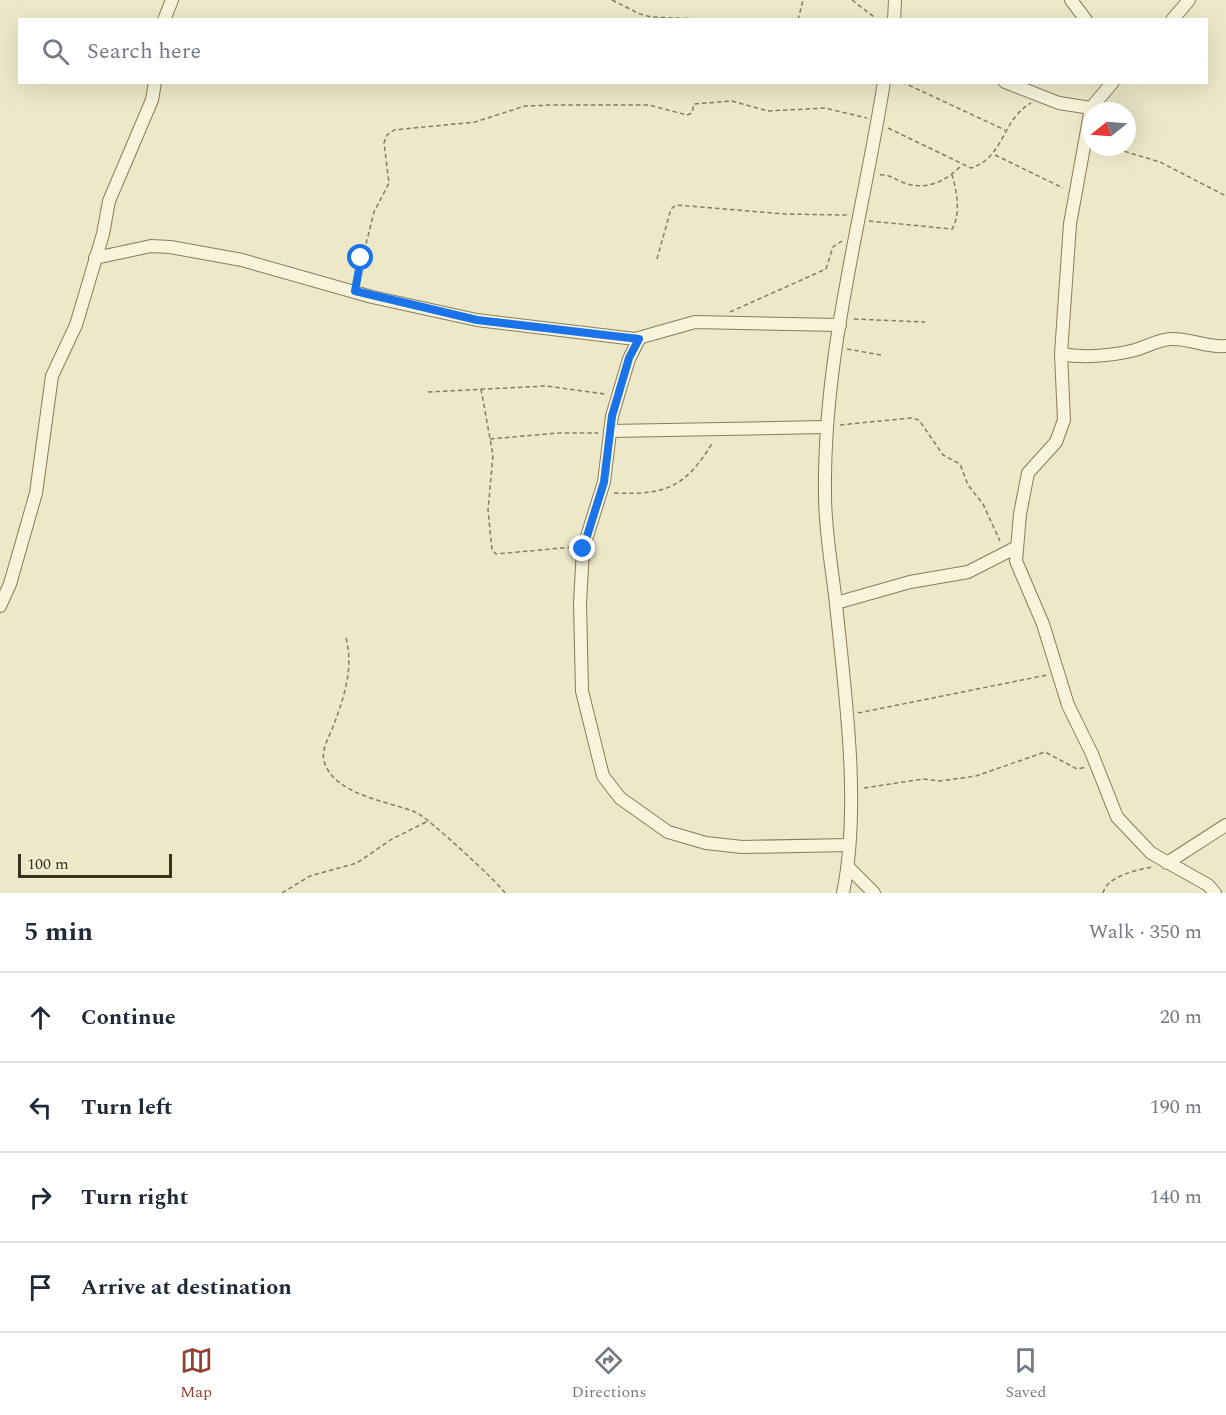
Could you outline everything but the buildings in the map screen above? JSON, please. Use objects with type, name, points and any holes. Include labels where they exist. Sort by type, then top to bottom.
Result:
[{"type":"street","points":[[165,18],[172,0]]},
{"type":"street","points":[[894,18],[896,0]]},
{"type":"street","points":[[1071,0],[1084,18]]},
{"type":"street","points":[[1174,18],[1189,0]]},
{"type":"street","points":[[0,606],[13,574],[36,493],[51,376],[75,325],[103,234],[109,201],[137,139],[152,100],[155,84]]},
{"type":"street","points":[[843,893],[848,867],[850,795],[846,716],[825,498],[825,426],[840,321],[884,84]]},
{"type":"street","points":[[1010,84],[1042,97],[1082,106]]},
{"type":"street","points":[[1096,102],[1111,84]]},
{"type":"street","points":[[1082,156],[1065,278],[1061,354],[1064,420],[1061,432],[1050,452],[1028,473],[1011,550],[1044,624],[1068,705],[1096,764],[1117,817],[1151,853],[1208,885],[1215,893]]},
{"type":"street","points":[[95,258],[151,246],[170,247],[242,260],[355,291],[477,320],[639,339],[695,322],[840,321]]},
{"type":"street","points":[[639,339],[629,358],[618,396],[601,492],[584,547],[580,603],[582,691],[603,776],[620,798],[668,832],[706,843],[742,847],[849,844]]},
{"type":"street","points":[[1061,354],[1073,356],[1131,351],[1152,342],[1173,339],[1198,345],[1226,346]]},
{"type":"street","points":[[610,431],[825,426]]},
{"type":"street","points":[[836,603],[910,582],[968,572],[1011,550]]},
{"type":"street","points":[[1167,863],[1226,825]]},
{"type":"street","points":[[848,867],[874,893]]},
{"type":"path","points":[[612,0],[640,14],[675,18]]},
{"type":"path","points":[[798,18],[803,0]]},
{"type":"path","points":[[852,0],[875,18]]},
{"type":"path","points":[[906,84],[1006,130]]},
{"type":"path","points":[[355,291],[374,212],[389,183],[384,143],[387,135],[394,130],[475,122],[525,106],[649,105],[687,115],[692,113],[694,104],[732,101],[768,111],[804,107],[835,109],[878,122],[971,168],[983,165],[994,155],[1006,130],[1021,108],[1042,97]]},
{"type":"path","points":[[994,155],[1075,194]]},
{"type":"path","points":[[1136,155],[1160,162],[1226,196]]},
{"type":"path","points":[[867,177],[884,174],[902,182],[923,185],[943,182],[963,164]]},
{"type":"path","points":[[657,260],[671,209],[676,205],[859,218],[952,229],[957,212],[957,193],[952,175]]},
{"type":"path","points":[[729,312],[826,268],[833,247],[856,234]]},
{"type":"path","points":[[840,321],[925,322]]},
{"type":"path","points":[[836,346],[881,355]]},
{"type":"path","points":[[428,392],[546,386],[618,396]]},
{"type":"path","points":[[481,389],[493,469],[488,510],[489,537],[494,552],[584,547]]},
{"type":"path","points":[[825,426],[878,420],[919,420],[925,425],[943,455],[960,464],[968,485],[983,504],[1011,550]]},
{"type":"path","points":[[601,492],[643,494],[684,481],[711,445],[720,428]]},
{"type":"path","points":[[489,439],[610,431]]},
{"type":"path","points":[[346,638],[349,673],[343,699],[325,746],[323,758],[327,769],[338,780],[357,792],[375,801],[417,813],[430,821],[472,862],[500,885],[505,893]]},
{"type":"path","points":[[846,716],[1059,673]]},
{"type":"path","points":[[850,795],[872,786],[976,776],[1045,752],[1077,769],[1096,764]]},
{"type":"path","points":[[282,893],[310,876],[357,863],[392,839],[430,821]]},
{"type":"path","points":[[1103,893],[1106,885],[1116,879],[1167,863]]},
{"type":"route","points":[[361,258],[355,291],[372,297],[477,320],[639,339],[629,358],[612,416],[604,482],[583,549]]}]
